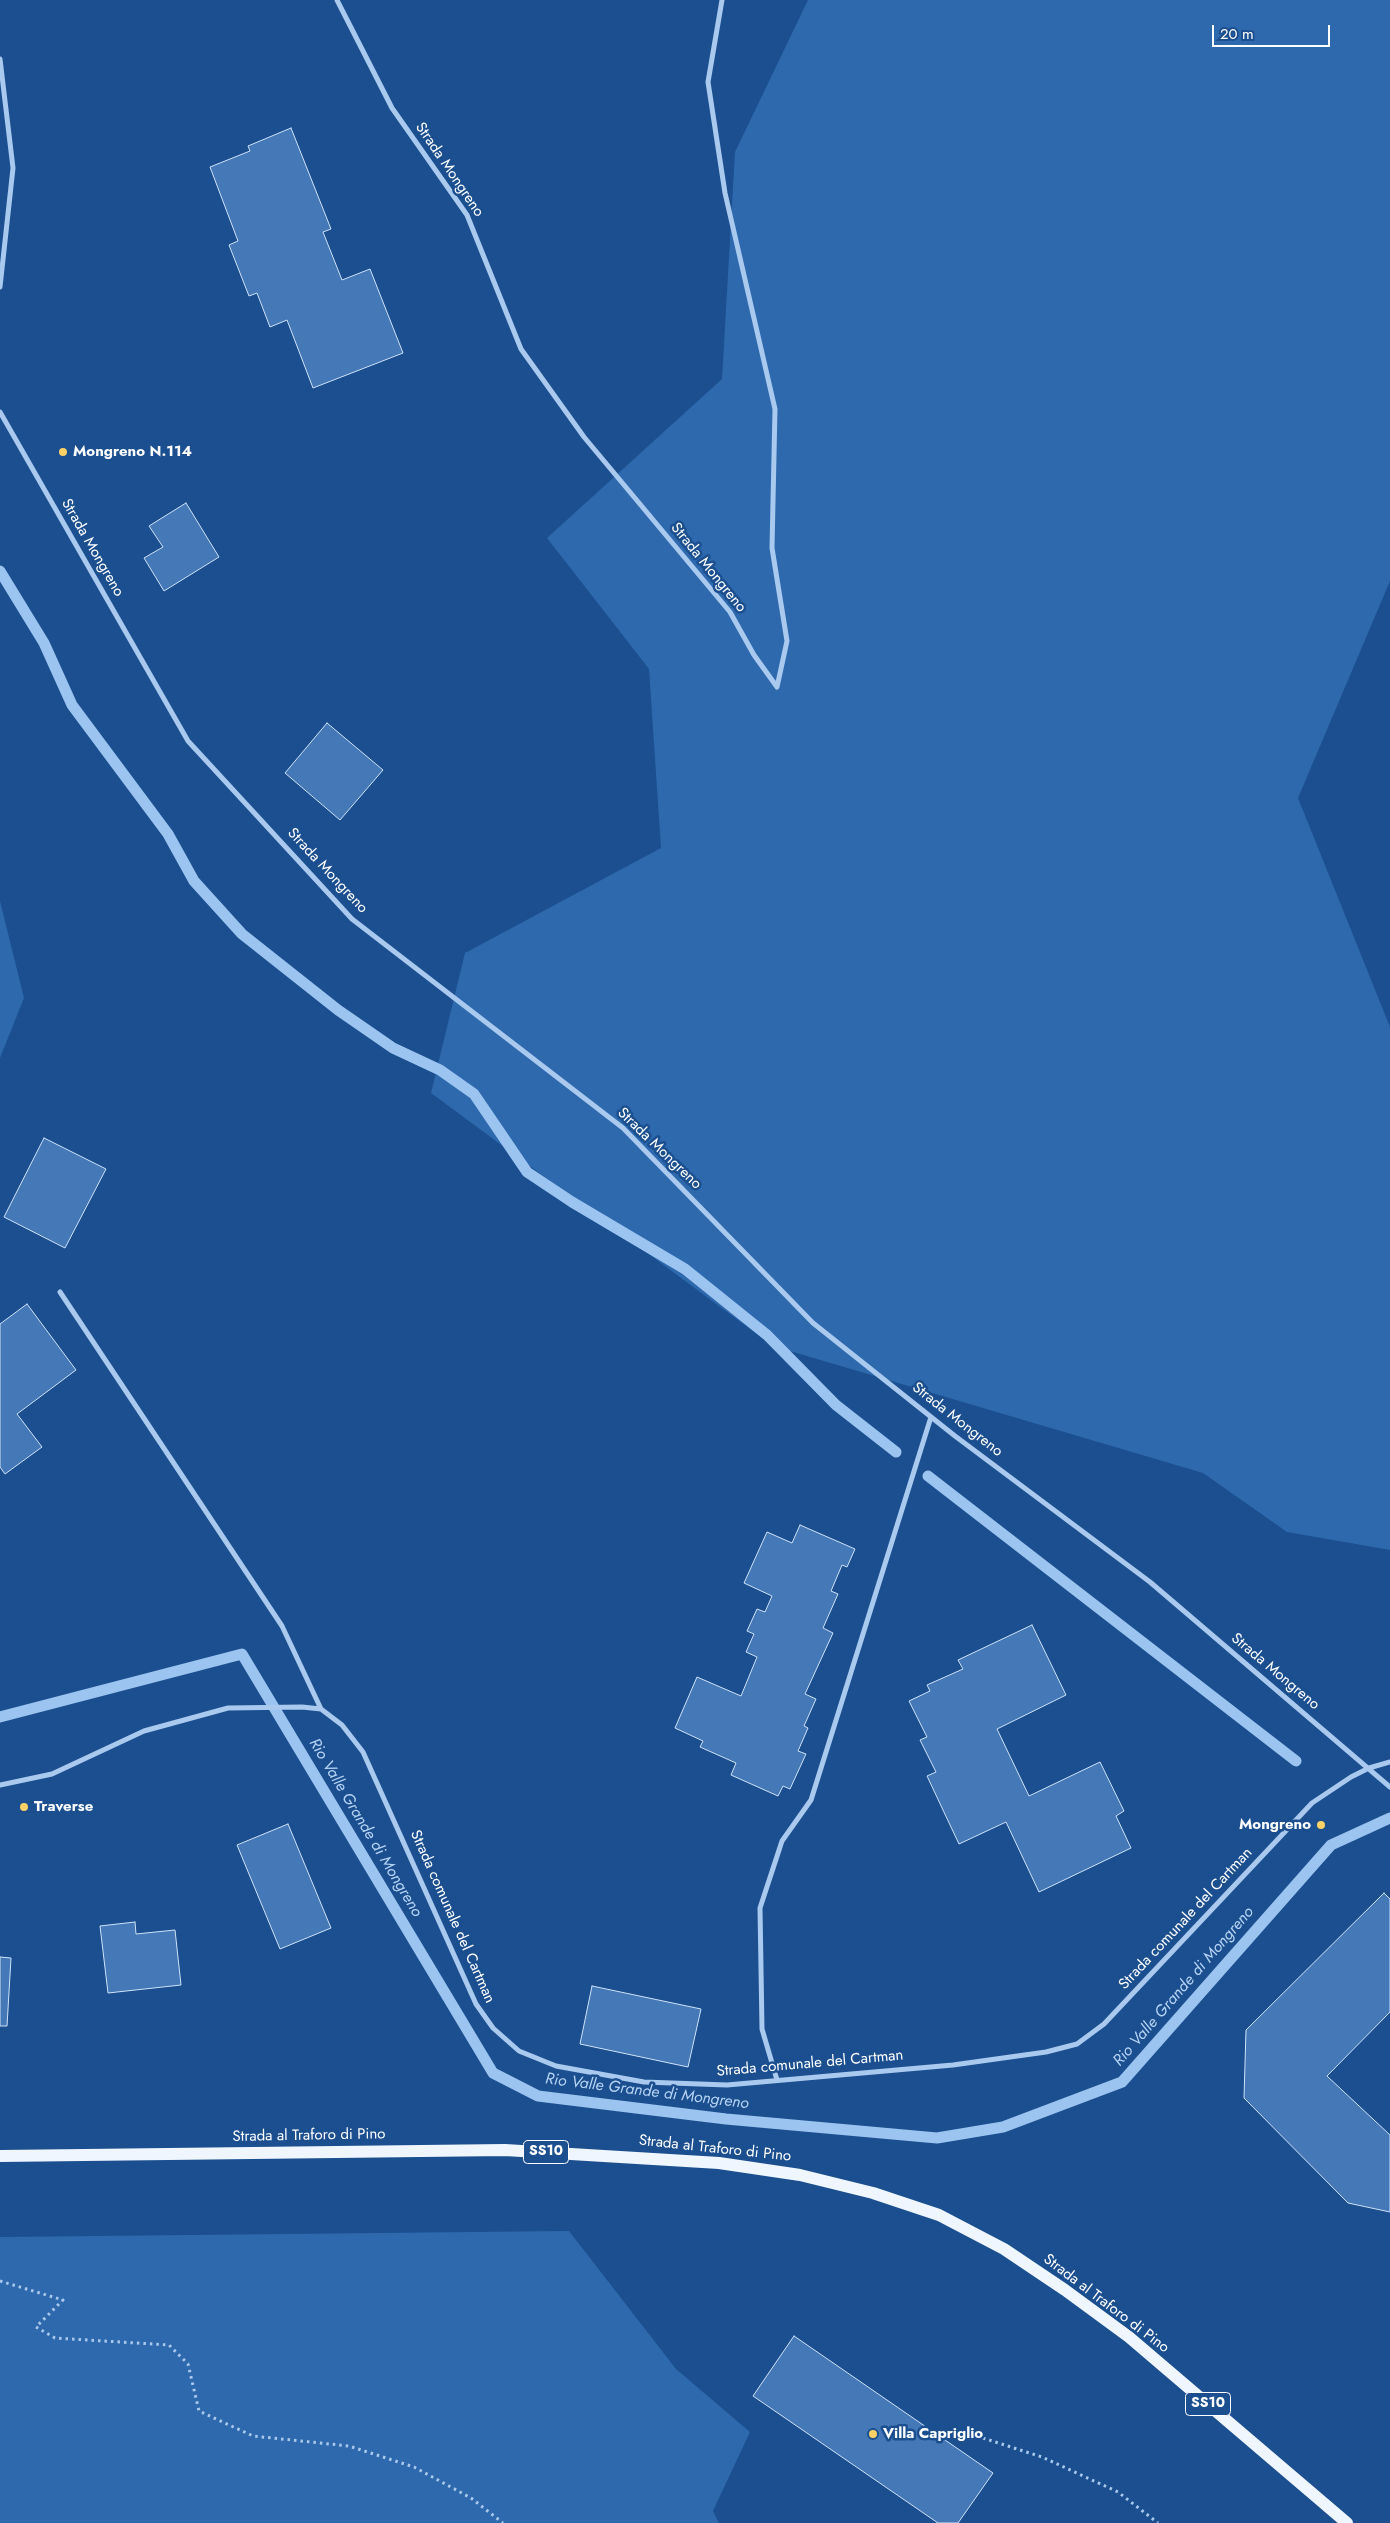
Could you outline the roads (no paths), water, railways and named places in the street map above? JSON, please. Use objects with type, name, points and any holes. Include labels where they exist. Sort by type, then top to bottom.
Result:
[{"type":"main road","name":"Strada al Traforo di Pino","points":[[0,2156],[505,2150],[719,2163],[800,2175],[873,2193],[939,2216],[1004,2250],[1065,2290],[1129,2337],[1347,2523]]},
{"type":"street","name":"Strada Mongreno","points":[[337,0],[392,108],[467,214],[521,349],[584,437],[730,612],[754,655],[777,687],[787,641],[772,548],[775,409],[725,193],[708,82],[722,0]]},
{"type":"street","points":[[0,59],[13,168],[0,287]]},
{"type":"street","name":"Strada Mongreno","points":[[0,412],[188,741],[352,919],[623,1128],[813,1323],[932,1417],[1150,1582],[1390,1787]]},
{"type":"street","points":[[60,1292],[282,1626],[321,1709]]},
{"type":"street","points":[[777,2080],[762,2029],[760,1908],[782,1841],[811,1800],[932,1417]]},
{"type":"street","name":"Strada comunale del Cartman","points":[[0,1785],[52,1774],[144,1731],[228,1708],[302,1707],[321,1709],[342,1724],[363,1752],[476,2004],[493,2028],[519,2051],[556,2066],[644,2082],[727,2085],[952,2065],[1046,2052],[1078,2044],[1104,2024],[1312,1803],[1335,1786],[1369,1768]]},
{"type":"street","points":[[1369,1768],[1390,1762]]},
{"type":"waterway","points":[[0,571],[44,643],[72,705],[168,834],[194,881],[242,934],[338,1010],[393,1048],[440,1070],[474,1094],[527,1172],[572,1202],[685,1269],[767,1335],[836,1405],[896,1452]]},
{"type":"waterway","points":[[928,1476],[1296,1761]]},
{"type":"waterway","name":"Rio Valle Grande di Mongreno","points":[[0,1717],[242,1654],[493,2073],[538,2096],[726,2119],[937,2138],[1003,2127],[1122,2082],[1331,1845],[1390,1818]]},
{"type":"place","name":"Mongreno N.114","points":[[63,452]]},
{"type":"place","name":"Traverse","points":[[24,1807]]},
{"type":"place","name":"Mongreno","points":[[1321,1825]]},
{"type":"place","name":"Villa Capriglio","points":[[873,2434]]}]
